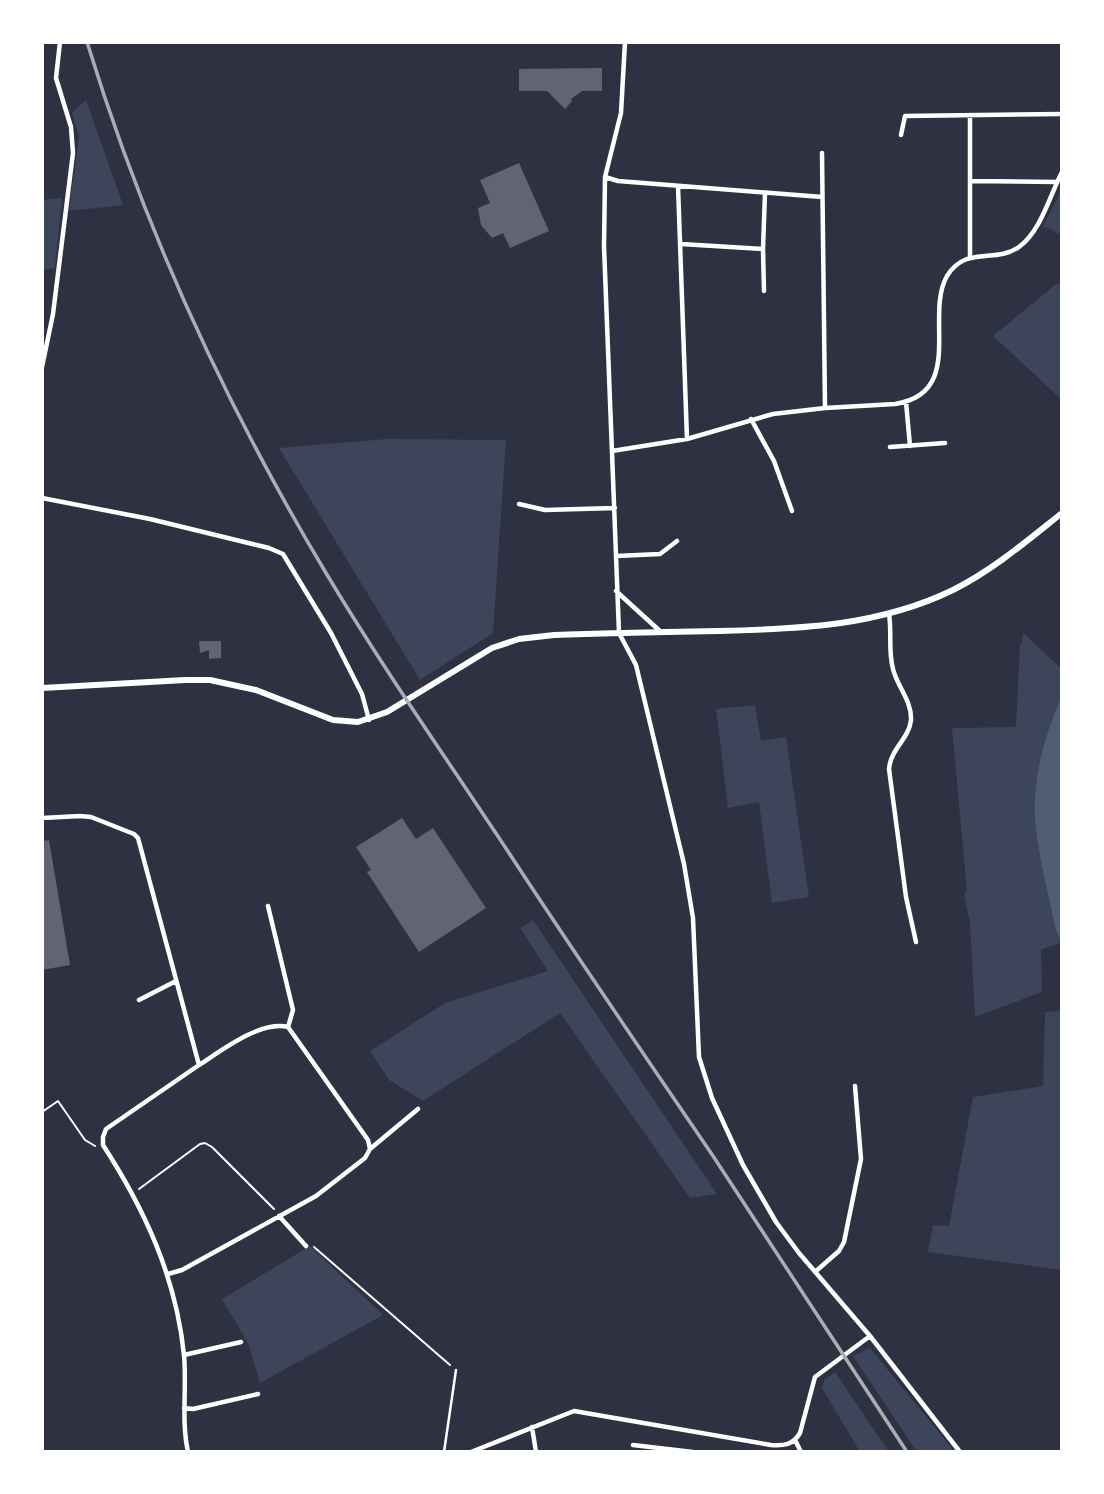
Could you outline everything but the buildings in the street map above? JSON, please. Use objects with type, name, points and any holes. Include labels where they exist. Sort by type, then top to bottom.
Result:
[{"type":"street","points":[[42,367],[53,314],[73,153],[71,127],[56,78],[60,42]]},
{"type":"street","points":[[625,42],[621,113],[605,177],[604,246],[619,634],[636,666],[684,864],[693,918],[700,1065],[731,1143],[776,1222],[870,1336],[960,1452]]},
{"type":"street","points":[[901,135],[905,116],[1062,114]]},
{"type":"street","points":[[970,115],[970,257]]},
{"type":"street","points":[[822,153],[825,408]]},
{"type":"street","points":[[612,451],[687,439],[751,419],[825,408],[906,402],[922,393],[938,365],[942,291],[946,278],[953,268],[970,257],[1002,254],[1018,248],[1037,225],[1062,172]]},
{"type":"street","points":[[605,177],[618,181],[822,197]]},
{"type":"street","points":[[970,181],[1057,182]]},
{"type":"street","points":[[678,186],[687,439]]},
{"type":"street","points":[[764,291],[765,193]]},
{"type":"street","points":[[681,244],[763,248]]},
{"type":"street","points":[[906,402],[910,446]]},
{"type":"street","points":[[751,419],[774,461],[792,511]]},
{"type":"street","points":[[890,447],[944,443]]},
{"type":"street","points":[[42,498],[150,519],[269,548],[283,554],[331,633],[362,694],[369,720]]},
{"type":"street","points":[[519,504],[545,510],[615,508]]},
{"type":"street","points":[[42,688],[210,680],[256,690],[333,720],[369,720],[387,712],[482,652],[512,641],[554,635],[816,627],[889,614],[935,598],[972,580],[1062,513]]},
{"type":"street","points":[[616,556],[660,554],[677,541]]},
{"type":"street","points":[[617,591],[662,632]]},
{"type":"street","points":[[889,614],[893,670],[911,713],[911,722],[892,753],[889,769],[906,897],[916,942]]},
{"type":"street","points":[[42,818],[90,817],[138,838],[199,1065]]},
{"type":"street","points":[[268,906],[293,1010],[288,1027]]},
{"type":"street","points":[[139,1000],[176,981]]},
{"type":"street","points":[[188,1452],[185,1437],[184,1355],[168,1274],[154,1234],[103,1145],[106,1129],[241,1038],[278,1025],[288,1027],[368,1139],[370,1149]]},
{"type":"street","points":[[815,1272],[839,1251],[844,1242],[860,1168],[855,1086]]},
{"type":"street","points":[[168,1274],[182,1270],[278,1213],[316,1196],[365,1158],[370,1149],[418,1109]]},
{"type":"street","points":[[278,1213],[306,1246]]},
{"type":"street","points":[[471,1452],[574,1410],[786,1445],[800,1433],[815,1377],[870,1336]]},
{"type":"street","points":[[184,1355],[241,1342]]},
{"type":"street","points":[[184,1408],[193,1409],[258,1394]]},
{"type":"street","points":[[532,1427],[536,1452]]},
{"type":"street","points":[[795,1440],[802,1452]]},
{"type":"street","points":[[633,1445],[693,1452]]},
{"type":"lane","points":[[444,1452],[456,1370]]},
{"type":"path","points":[[42,1112],[58,1101],[85,1139],[96,1146]]},
{"type":"path","points":[[133,1194],[205,1143],[278,1213]]},
{"type":"path","points":[[314,1246],[456,1370]]},
{"type":"shaded area","points":[[86,100],[123,205],[69,211],[79,137],[72,113]]},
{"type":"shaded area","points":[[1062,189],[1062,235],[1043,226]]},
{"type":"shaded area","points":[[62,198],[55,268],[42,270],[42,200]]},
{"type":"shaded area","points":[[1062,282],[1062,400],[993,336]]},
{"type":"shaded area","points":[[387,439],[506,440],[493,633],[420,680],[279,448]]},
{"type":"shaded area","points":[[1023,633],[1062,669],[1062,942],[1041,950],[1042,992],[975,1017],[970,923],[964,893],[967,892],[952,728],[1016,727],[1020,643]]},
{"type":"shaded area","points":[[1062,696],[1062,942],[1056,930],[1041,859],[1035,801],[1041,755]]},
{"type":"shaded area","points":[[755,705],[761,741],[786,737],[809,897],[772,903],[759,802],[728,808],[716,709]]},
{"type":"shaded area","points":[[533,920],[717,1194],[690,1198],[560,1013],[423,1101],[389,1080],[370,1051],[445,1003],[548,971],[520,928]]},
{"type":"shaded area","points":[[1062,1011],[1062,1270],[928,1252],[933,1225],[949,1226],[973,1097],[1043,1086],[1045,1012]]},
{"type":"shaded area","points":[[310,1246],[383,1315],[260,1383],[249,1345],[222,1299]]},
{"type":"shaded area","points":[[870,1348],[955,1452],[917,1452],[853,1356]]},
{"type":"shaded area","points":[[835,1372],[889,1452],[860,1452],[822,1388],[824,1380]]},
{"type":"railway","points":[[87,42],[134,180],[161,248],[221,381],[289,510],[394,680],[713,1156],[907,1452]]}]
